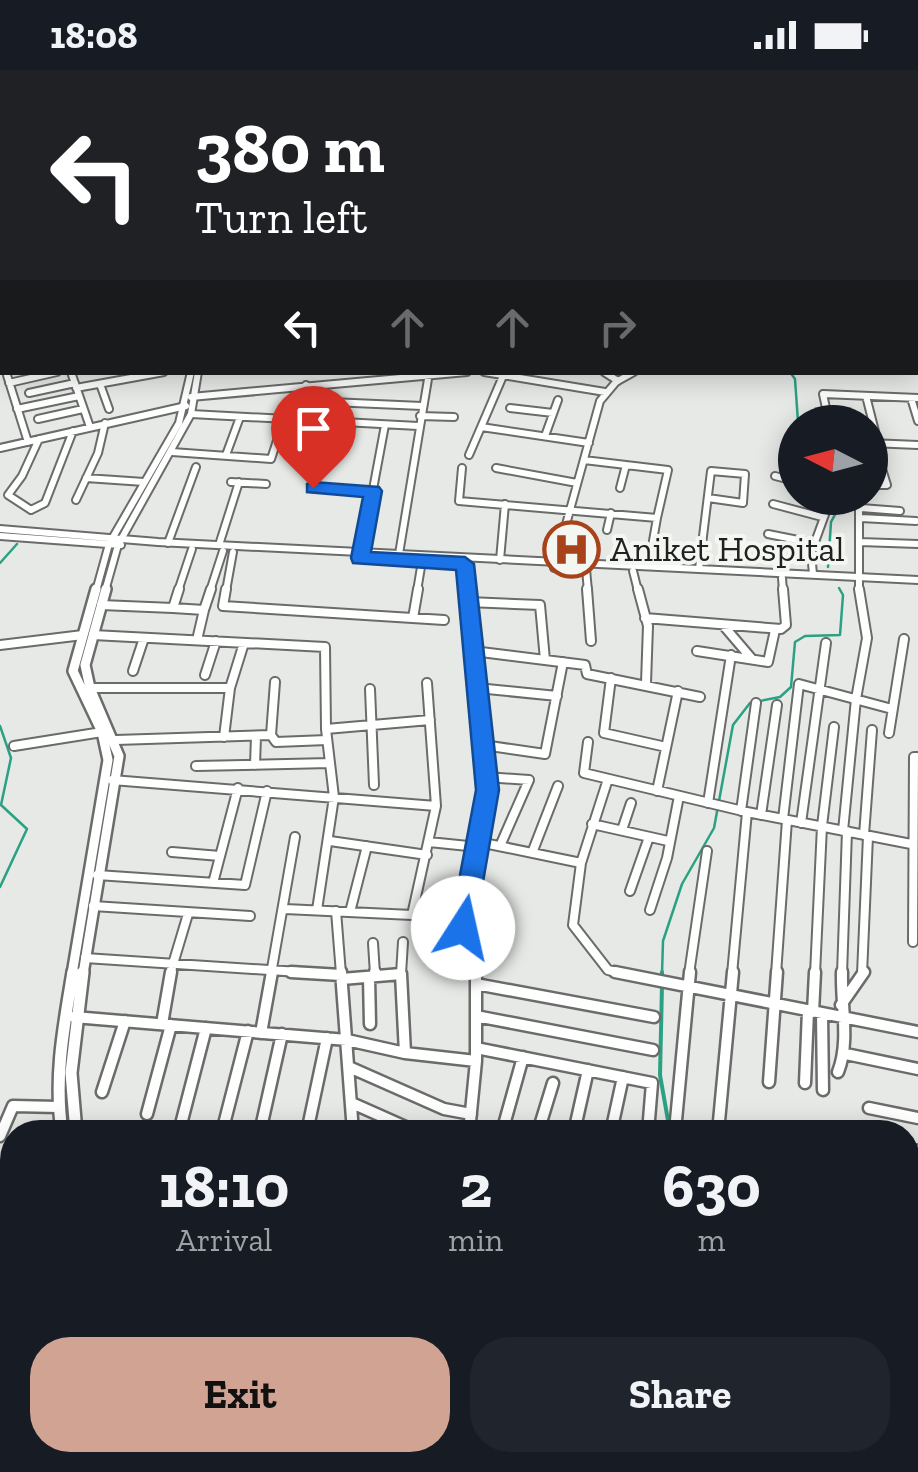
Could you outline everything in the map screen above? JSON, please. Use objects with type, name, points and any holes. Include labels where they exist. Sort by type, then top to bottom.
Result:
[{"type":"street","points":[[28,442],[5,376],[35,375]]},
{"type":"street","points":[[72,375],[90,427]]},
{"type":"street","points":[[18,409],[77,389],[141,375]]},
{"type":"street","points":[[110,780],[102,732],[75,680],[115,542],[144,482],[190,404],[191,375]]},
{"type":"street","points":[[88,635],[101,605],[115,542],[172,452],[197,375]]},
{"type":"street","points":[[328,375],[332,382]]},
{"type":"street","points":[[0,448],[190,404],[306,385],[407,375]]},
{"type":"street","points":[[398,557],[429,375]]},
{"type":"street","points":[[469,455],[508,375],[605,392]]},
{"type":"street","points":[[560,385],[565,375]]},
{"type":"street","points":[[609,375],[618,381]]},
{"type":"street","points":[[555,565],[605,392],[629,375]]},
{"type":"street","points":[[100,384],[109,409]]},
{"type":"street","points":[[306,385],[308,401],[422,406]]},
{"type":"street","points":[[29,393],[77,389]]},
{"type":"street","points":[[825,405],[823,394],[915,398],[918,421]]},
{"type":"street","points":[[866,396],[868,405]]},
{"type":"street","points":[[0,400],[14,397]]},
{"type":"street","points":[[545,436],[558,400]]},
{"type":"street","points":[[190,404],[240,417],[418,426]]},
{"type":"street","points":[[38,419],[83,408]]},
{"type":"street","points":[[510,408],[553,414]]},
{"type":"street","points":[[420,416],[454,417]]},
{"type":"street","points":[[226,456],[240,417]]},
{"type":"street","points":[[172,452],[271,458],[284,420]]},
{"type":"street","points":[[330,422],[313,488],[373,491]]},
{"type":"street","points":[[76,500],[105,424]]},
{"type":"street","points":[[361,556],[385,426]]},
{"type":"street","points":[[481,426],[588,443]]},
{"type":"street","points":[[22,531],[31,510],[44,503],[74,431]]},
{"type":"street","points":[[31,510],[8,495],[22,476],[38,439]]},
{"type":"street","points":[[888,444],[918,445]]},
{"type":"street","points":[[584,460],[668,470],[651,552]]},
{"type":"street","points":[[620,488],[626,465]]},
{"type":"street","points":[[168,543],[196,467]]},
{"type":"street","points":[[462,468],[458,502],[657,518]]},
{"type":"street","points":[[496,468],[577,483]]},
{"type":"street","points":[[699,569],[708,498],[712,469],[745,474],[743,503],[708,498]]},
{"type":"street","points":[[86,478],[144,482]]},
{"type":"street","points":[[266,484],[235,482],[225,549],[223,606],[444,620]]},
{"type":"street","points":[[500,560],[505,504]]},
{"type":"street","points":[[774,504],[822,517],[814,543],[813,574]]},
{"type":"street","points":[[888,512],[900,511]]},
{"type":"street","points":[[608,530],[611,513]]},
{"type":"street","points":[[838,1072],[846,1054],[841,1018],[845,831],[856,699],[867,638],[858,579],[861,515]]},
{"type":"street","points":[[875,515],[916,521]]},
{"type":"street","points":[[0,533],[22,531],[192,550],[361,556]]},
{"type":"street","points":[[0,533],[225,549],[500,560],[634,572],[918,582]]},
{"type":"street","points":[[768,534],[814,543]]},
{"type":"street","points":[[860,542],[918,544]]},
{"type":"street","points":[[197,640],[225,549]]},
{"type":"street","points":[[172,608],[192,550]]},
{"type":"street","points":[[398,557],[422,562],[699,569],[858,579]]},
{"type":"street","points":[[413,618],[422,562]]},
{"type":"street","points":[[465,564],[486,777],[456,964],[476,967],[476,1061],[470,1120]]},
{"type":"street","points":[[586,569],[592,640]]},
{"type":"street","points":[[634,572],[646,618],[646,683]]},
{"type":"street","points":[[646,618],[775,630],[786,625],[782,578]]},
{"type":"street","points":[[468,602],[540,605],[544,660]]},
{"type":"street","points":[[101,605],[204,610]]},
{"type":"street","points":[[723,625],[752,660]]},
{"type":"street","points":[[697,651],[768,662],[775,630]]},
{"type":"street","points":[[0,644],[88,635],[326,647],[326,729],[334,797],[317,910]]},
{"type":"street","points":[[133,671],[144,638]]},
{"type":"street","points":[[889,732],[904,638]]},
{"type":"street","points":[[205,674],[216,642]]},
{"type":"street","points":[[224,737],[230,688],[244,643]]},
{"type":"street","points":[[802,822],[816,689],[826,643]]},
{"type":"street","points":[[60,1120],[65,1016],[110,780],[120,756],[90,688],[84,647]]},
{"type":"street","points":[[473,651],[586,665],[587,674],[700,697]]},
{"type":"street","points":[[713,804],[731,655]]},
{"type":"street","points":[[483,745],[545,754],[563,662]]},
{"type":"street","points":[[611,678],[604,733],[666,747]]},
{"type":"street","points":[[275,682],[272,736],[276,742],[328,740]]},
{"type":"street","points":[[285,909],[412,915],[436,806],[427,683]]},
{"type":"street","points":[[770,1082],[785,819],[799,684],[892,709]]},
{"type":"street","points":[[90,688],[230,688]]},
{"type":"street","points":[[477,688],[556,696]]},
{"type":"street","points":[[370,689],[374,785]]},
{"type":"street","points":[[657,791],[678,692]]},
{"type":"street","points":[[719,1120],[756,703]]},
{"type":"street","points":[[762,815],[777,704]]},
{"type":"street","points":[[326,729],[430,720]]},
{"type":"street","points":[[804,1083],[814,1012],[822,826],[834,727]]},
{"type":"street","points":[[841,1006],[866,970],[866,835],[872,730]]},
{"type":"street","points":[[14,746],[102,732]]},
{"type":"street","points":[[255,765],[256,736]]},
{"type":"street","points":[[116,740],[272,736]]},
{"type":"street","points":[[588,742],[584,772],[744,812],[911,844]]},
{"type":"street","points":[[913,942],[911,844],[914,757],[918,758]]},
{"type":"street","points":[[196,766],[330,763]]},
{"type":"street","points":[[486,777],[529,780],[500,846]]},
{"type":"street","points":[[608,778],[582,862],[574,925],[608,970],[687,989],[918,1032]]},
{"type":"street","points":[[110,780],[436,806]]},
{"type":"street","points":[[532,852],[558,786]]},
{"type":"street","points":[[213,883],[238,788]]},
{"type":"street","points":[[93,875],[245,885],[268,791]]},
{"type":"street","points":[[650,910],[667,858],[678,796]]},
{"type":"street","points":[[622,830],[631,803]]},
{"type":"street","points":[[592,824],[668,841]]},
{"type":"street","points":[[261,1032],[295,837]]},
{"type":"street","points":[[630,891],[649,837]]},
{"type":"street","points":[[330,841],[426,855]]},
{"type":"street","points":[[429,842],[500,846],[582,862]]},
{"type":"street","points":[[350,912],[367,846]]},
{"type":"street","points":[[675,1120],[687,989],[707,851]]},
{"type":"street","points":[[172,852],[220,856]]},
{"type":"street","points":[[76,1120],[70,1073],[93,875]]},
{"type":"street","points":[[92,906],[250,916]]},
{"type":"street","points":[[336,911],[354,1120]]},
{"type":"street","points":[[147,1114],[166,1024],[172,964],[188,914]]},
{"type":"street","points":[[403,942],[406,1053]]},
{"type":"street","points":[[370,1024],[373,943]]},
{"type":"street","points":[[85,958],[342,977],[401,974]]},
{"type":"street","points":[[476,984],[654,1017]]},
{"type":"street","points":[[814,1012],[823,1090]]},
{"type":"street","points":[[65,1016],[348,1040],[406,1053],[476,1061]]},
{"type":"street","points":[[476,1016],[653,1050]]},
{"type":"street","points":[[102,1092],[125,1021]]},
{"type":"street","points":[[181,1120],[206,1028]]},
{"type":"street","points":[[225,1120],[248,1032]]},
{"type":"street","points":[[263,1120],[282,1034]]},
{"type":"street","points":[[310,1120],[327,1038]]},
{"type":"street","points":[[476,1048],[652,1083],[649,1120]]},
{"type":"street","points":[[846,1054],[918,1069]]},
{"type":"street","points":[[505,1120],[523,1057]]},
{"type":"street","points":[[349,1067],[444,1109],[471,1114]]},
{"type":"street","points":[[577,1120],[588,1070]]},
{"type":"street","points":[[614,1120],[623,1077]]},
{"type":"street","points":[[542,1120],[553,1083]]},
{"type":"street","points":[[354,1104],[389,1120]]},
{"type":"street","points":[[4,1110],[17,1105],[58,1107]]},
{"type":"street","points":[[869,1108],[918,1118]]},
{"type":"waterway","points":[[792,375],[797,405]]},
{"type":"waterway","points":[[828,567],[835,515]]},
{"type":"waterway","points":[[0,563],[17,544]]},
{"type":"waterway","points":[[662,974],[663,941],[682,884],[714,828],[733,725],[750,703],[780,697],[791,687],[795,642],[805,636],[840,635],[843,595],[839,588]]},
{"type":"waterway","points":[[0,726],[11,758],[1,805],[27,829],[0,887]]},
{"type":"waterway","points":[[662,985],[660,1075],[668,1120]]},
{"type":"place","name":"Aniket Hospital","points":[[571,549]]},
{"type":"route","points":[[313,488],[373,491],[360,558],[465,564],[487,790],[463,928]]}]
